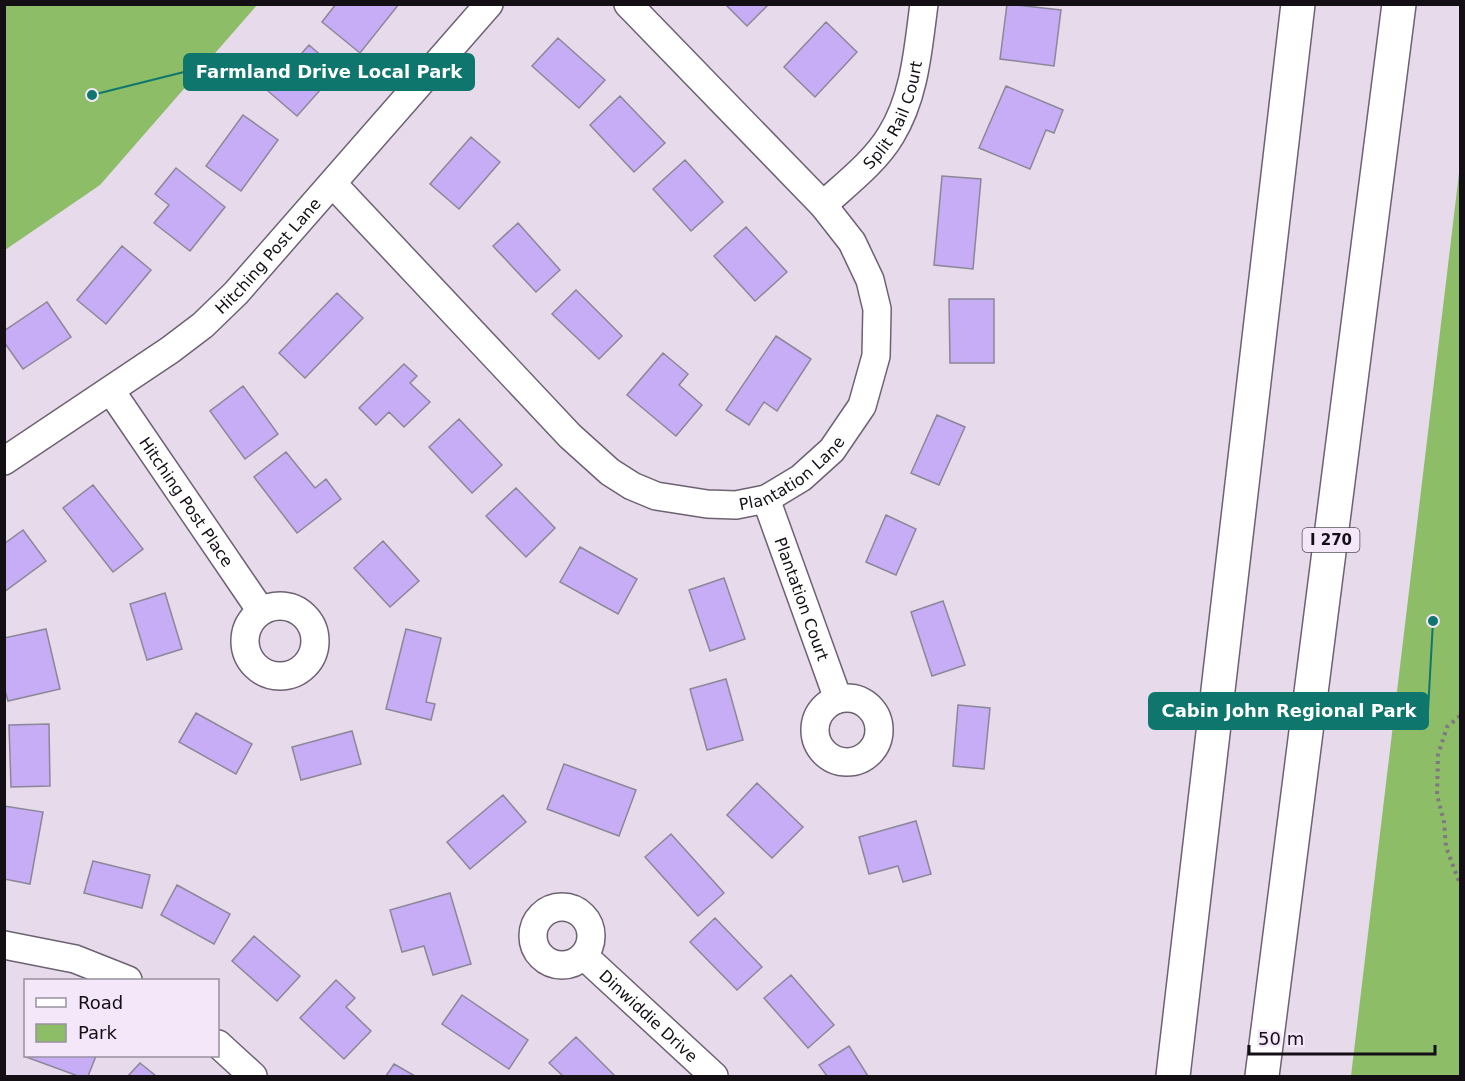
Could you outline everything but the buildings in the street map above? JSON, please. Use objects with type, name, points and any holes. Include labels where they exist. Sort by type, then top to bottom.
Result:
[{"type":"highway","points":[[1174,1072],[1298,4]]},
{"type":"highway","name":"I 270","points":[[1262,1077],[1399,4]]},
{"type":"street","name":"Hitching Post Lane","points":[[4,461],[111,391],[203,325],[236,293],[489,4]]},
{"type":"street","name":"Plantation Lane","points":[[333,184],[570,436],[610,472],[632,486],[656,496],[717,504],[736,504],[766,499],[801,478],[832,450],[862,406],[876,356],[877,309],[870,280],[852,242],[823,205],[628,4]]},
{"type":"street","name":"Split Rail Court","points":[[823,205],[875,156],[891,135],[909,99],[924,4]]},
{"type":"street","name":"Hitching Post Place","points":[[111,391],[261,611]]},
{"type":"street","name":"Plantation Court","points":[[766,499],[838,699]]},
{"type":"street","points":[[4,945],[75,959],[123,979]]},
{"type":"street","name":"Dinwiddie Drive","points":[[584,956],[705,1065],[714,1077]]},
{"type":"street","points":[[219,1045],[253,1077]]},
{"type":"path","points":[[1461,716],[1447,727],[1438,755],[1437,795],[1444,822],[1446,847],[1461,884]]},
{"type":"green space","points":[[4,5],[257,5],[100,185],[5,250]]},
{"type":"green space","points":[[1460,165],[1460,1076],[1351,1076]]},
{"type":"place","name":"Farmland Drive Local Park","points":[[92,95]]},
{"type":"place","name":"Cabin John Regional Park","points":[[1433,621]]}]
